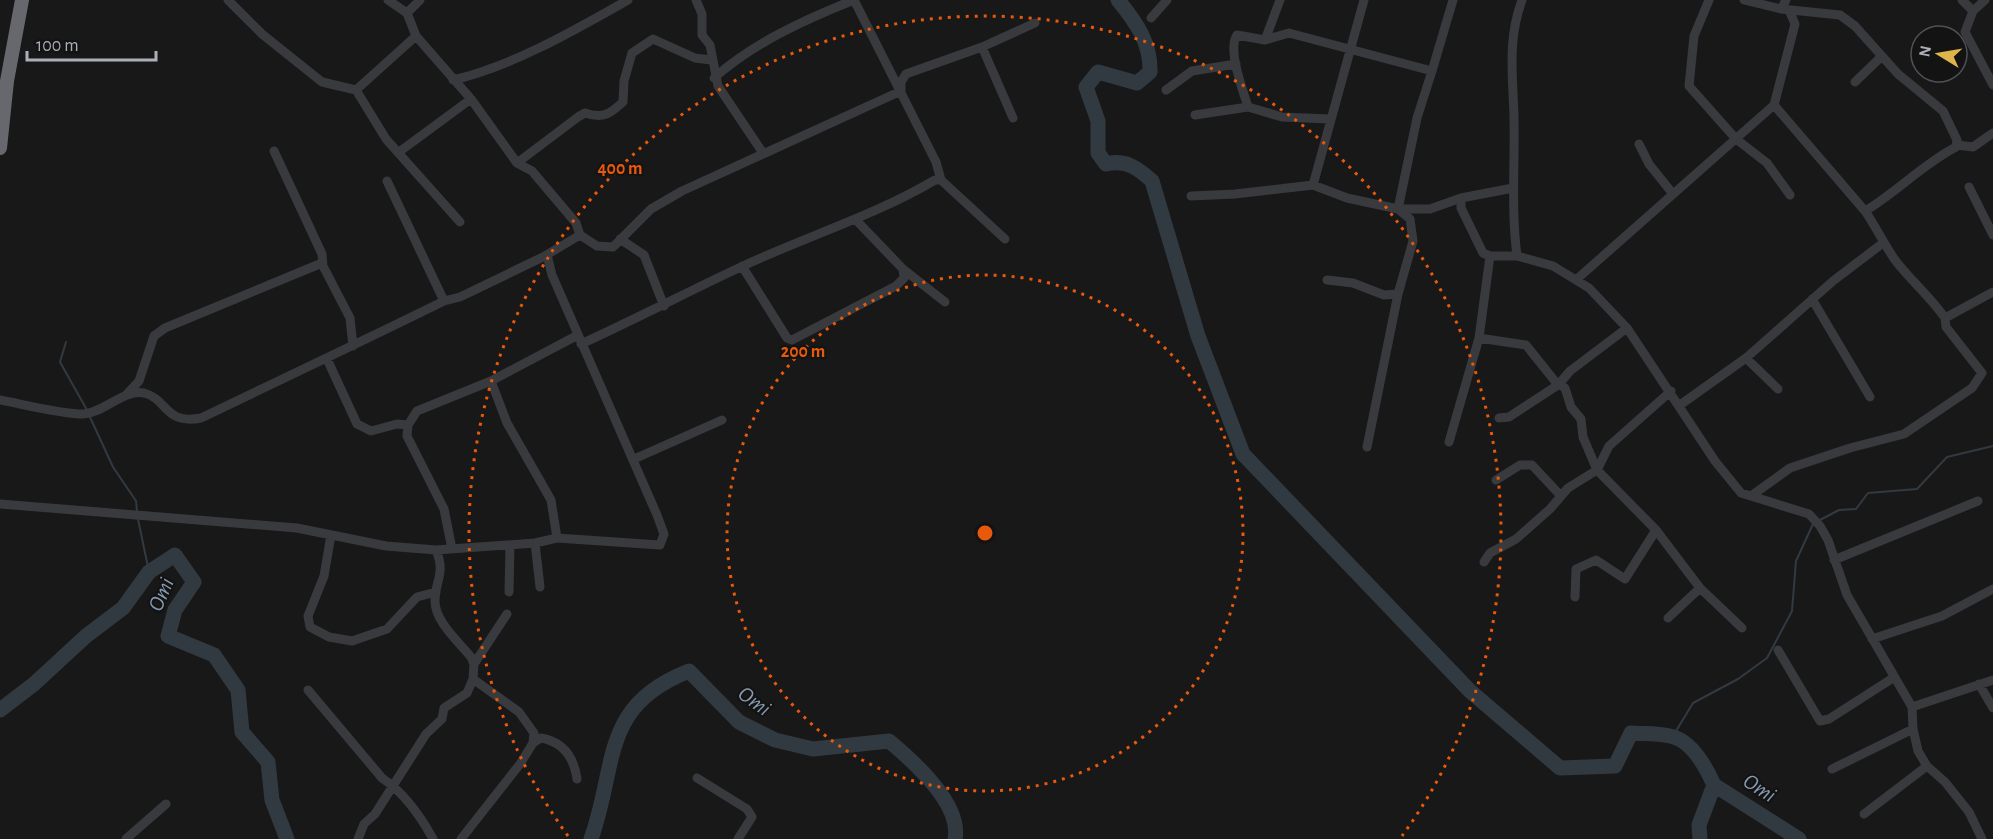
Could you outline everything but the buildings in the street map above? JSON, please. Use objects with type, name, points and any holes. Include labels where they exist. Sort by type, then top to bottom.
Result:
[{"type":"highway","points":[[0,148],[7,81],[22,0]]},
{"type":"street","points":[[228,0],[262,34],[322,82],[356,90],[386,139],[460,222]]},
{"type":"street","points":[[388,0],[408,13],[416,36],[471,99],[517,163],[532,171],[576,223],[580,235],[597,246],[613,247],[651,209],[763,153],[901,91]]},
{"type":"street","points":[[408,13],[420,0]]},
{"type":"street","points":[[453,80],[471,76],[568,33],[628,0]]},
{"type":"street","points":[[696,0],[702,14],[702,36],[710,45],[714,78],[763,153]]},
{"type":"street","points":[[714,78],[726,68],[794,27],[854,0],[936,162],[941,180],[1005,239]]},
{"type":"street","points":[[1151,18],[1167,0]]},
{"type":"street","points":[[1265,40],[1280,0]]},
{"type":"street","points":[[1313,185],[1364,0]]},
{"type":"street","points":[[1398,209],[1417,118],[1454,0]]},
{"type":"street","points":[[1517,256],[1510,50],[1516,17],[1522,0]]},
{"type":"street","points":[[1709,0],[1694,36],[1689,86],[1736,139],[1767,163],[1790,195]]},
{"type":"street","points":[[1744,0],[1785,10],[1840,15],[1855,26],[1881,57],[1943,111],[1958,145]]},
{"type":"street","points":[[1577,279],[1774,105],[1795,24],[1785,10],[1786,0]]},
{"type":"street","points":[[1962,0],[1973,11]]},
{"type":"street","points":[[1985,0],[1973,11],[1965,32],[1993,84]]},
{"type":"street","points":[[901,91],[901,82],[906,74],[982,47],[1035,23]]},
{"type":"street","points":[[1248,107],[1236,64],[1233,41],[1237,35],[1265,40],[1289,33],[1432,71]]},
{"type":"street","points":[[356,90],[416,36]]},
{"type":"street","points":[[517,163],[578,117],[585,113],[596,117],[608,115],[623,102],[624,81],[632,53],[653,39],[695,58],[711,60]]},
{"type":"street","points":[[982,47],[1013,118]]},
{"type":"street","points":[[1855,82],[1881,57]]},
{"type":"street","points":[[1166,90],[1192,70],[1236,64]]},
{"type":"street","points":[[399,152],[471,99]]},
{"type":"street","points":[[1751,496],[1790,468],[1850,448],[1904,434],[1972,388],[1982,373],[1946,327],[1945,318],[1929,295],[1908,276],[1883,243],[1865,211],[1774,105]]},
{"type":"street","points":[[1195,115],[1248,107],[1282,117],[1330,119]]},
{"type":"street","points":[[1865,211],[1958,145],[1973,147],[1993,133]]},
{"type":"street","points":[[1639,144],[1649,164],[1673,194]]},
{"type":"street","points":[[274,151],[322,254],[321,262],[350,318],[353,346]]},
{"type":"street","points":[[452,549],[444,509],[407,436],[408,424],[417,411],[492,381],[580,339],[664,306],[742,266],[900,201],[935,180],[941,180]]},
{"type":"street","points":[[387,181],[444,301]]},
{"type":"street","points":[[1191,196],[1313,185],[1347,198],[1398,209],[1430,209],[1461,198],[1513,188]]},
{"type":"street","points":[[1969,188],[1993,235]]},
{"type":"street","points":[[1461,198],[1461,208],[1483,253],[1490,256],[1517,256],[1553,266],[1577,279],[1627,328],[1728,479],[1741,493],[1809,514],[1828,540],[1847,595],[1893,678],[1912,707],[1913,729],[1918,752],[1927,766],[1945,782],[1969,812],[1982,839]]},
{"type":"street","points":[[1366,447],[1398,294],[1413,241],[1413,225],[1398,209]]},
{"type":"street","points":[[855,219],[903,269],[945,302]]},
{"type":"street","points":[[126,395],[142,393],[151,396],[172,416],[189,420],[201,418],[309,364],[327,359],[444,301],[460,297],[580,235]]},
{"type":"street","points":[[620,239],[644,255],[664,306]]},
{"type":"street","points":[[1680,405],[1746,358],[1812,299],[1883,243]]},
{"type":"street","points":[[0,504],[297,528],[386,546],[436,550],[535,543],[557,538],[660,544],[664,534],[634,459],[552,275],[547,255],[543,256]]},
{"type":"street","points":[[1449,442],[1479,338],[1490,256]]},
{"type":"street","points":[[0,400],[84,414],[101,409],[126,395],[139,381],[154,336],[165,328],[321,262]]},
{"type":"street","points":[[742,266],[787,338],[792,340],[896,286],[904,278],[903,269]]},
{"type":"street","points":[[1327,280],[1353,283],[1384,295],[1398,294]]},
{"type":"street","points":[[1945,318],[1993,292]]},
{"type":"street","points":[[1812,299],[1870,397]]},
{"type":"street","points":[[1627,328],[1570,371],[1559,384],[1564,388],[1571,407],[1581,419],[1583,436],[1597,470],[1656,530],[1700,588],[1743,628]]},
{"type":"street","points":[[1479,338],[1526,345],[1558,385],[1509,417],[1499,418]]},
{"type":"street","points":[[1746,358],[1778,389]]},
{"type":"street","points":[[327,359],[357,424],[371,431],[380,431],[397,424],[408,424]]},
{"type":"street","points":[[492,381],[507,423],[551,500],[557,538]]},
{"type":"street","points":[[1484,562],[1490,553],[1498,551],[1530,528],[1568,488],[1597,470],[1609,446],[1671,391]]},
{"type":"street","points":[[634,459],[722,420]]},
{"type":"street","points":[[1496,480],[1520,465],[1532,465],[1561,496]]},
{"type":"street","points":[[1834,560],[1978,501]]},
{"type":"street","points":[[1575,597],[1576,569],[1596,561],[1625,579],[1656,530]]},
{"type":"street","points":[[331,535],[324,576],[308,616],[310,627],[329,637],[352,641],[387,629],[417,597],[436,592]]},
{"type":"street","points":[[535,543],[540,587]]},
{"type":"street","points":[[508,592],[510,545]]},
{"type":"street","points":[[436,550],[442,571],[435,603],[439,616],[474,664]]},
{"type":"street","points":[[1668,618],[1700,588]]},
{"type":"street","points":[[1872,639],[1942,616],[1993,589]]},
{"type":"street","points":[[362,838],[364,824],[375,814],[426,734],[442,719],[444,708],[466,693],[473,679],[474,664],[507,614]]},
{"type":"street","points":[[1778,650],[1820,721],[1828,719],[1893,678]]},
{"type":"street","points":[[461,839],[520,764],[533,743],[534,733],[519,712],[473,679]]},
{"type":"street","points":[[1912,707],[1993,680]]},
{"type":"street","points":[[1979,684],[1993,708]]},
{"type":"street","points":[[308,690],[382,778],[394,786],[425,823],[433,839]]},
{"type":"street","points":[[1832,769],[1913,729]]},
{"type":"street","points":[[533,743],[541,738],[546,739],[568,752],[575,763],[577,779]]},
{"type":"street","points":[[1864,813],[1927,766]]},
{"type":"street","points":[[697,778],[747,809],[752,817],[738,839]]},
{"type":"street","points":[[126,839],[166,804]]},
{"type":"waterway","points":[[1118,0],[1141,33],[1148,52],[1150,72],[1137,83],[1098,72],[1086,87],[1098,121],[1098,153],[1106,164],[1119,163],[1131,166],[1152,181],[1198,336],[1243,454],[1470,691],[1560,768],[1615,766],[1631,733],[1660,734],[1685,743],[1707,770],[1714,785]]},
{"type":"waterway","points":[[66,342],[60,362],[87,410]]},
{"type":"waterway","points":[[89,415],[113,467],[136,501],[137,511]]},
{"type":"waterway","points":[[1818,521],[1839,510],[1856,509],[1868,493],[1917,489],[1947,457],[1993,446]]},
{"type":"waterway","points":[[138,519],[149,572]]},
{"type":"waterway","points":[[1673,736],[1693,703],[1738,679],[1767,658],[1792,611],[1796,561],[1813,524]]},
{"type":"waterway","name":"Omi","points":[[0,710],[34,684],[86,636],[123,608],[149,572],[175,555],[194,582],[175,610],[168,636],[214,655],[238,690],[242,732],[268,762],[272,800],[287,839]]},
{"type":"waterway","name":"Omi","points":[[591,839],[610,762],[626,719],[640,701],[660,685],[689,671],[739,722],[775,740],[813,749],[889,741],[934,784],[944,798],[955,826],[955,839]]},
{"type":"waterway","name":"Omi","points":[[1700,839],[1699,825],[1714,785],[1799,839]]}]
